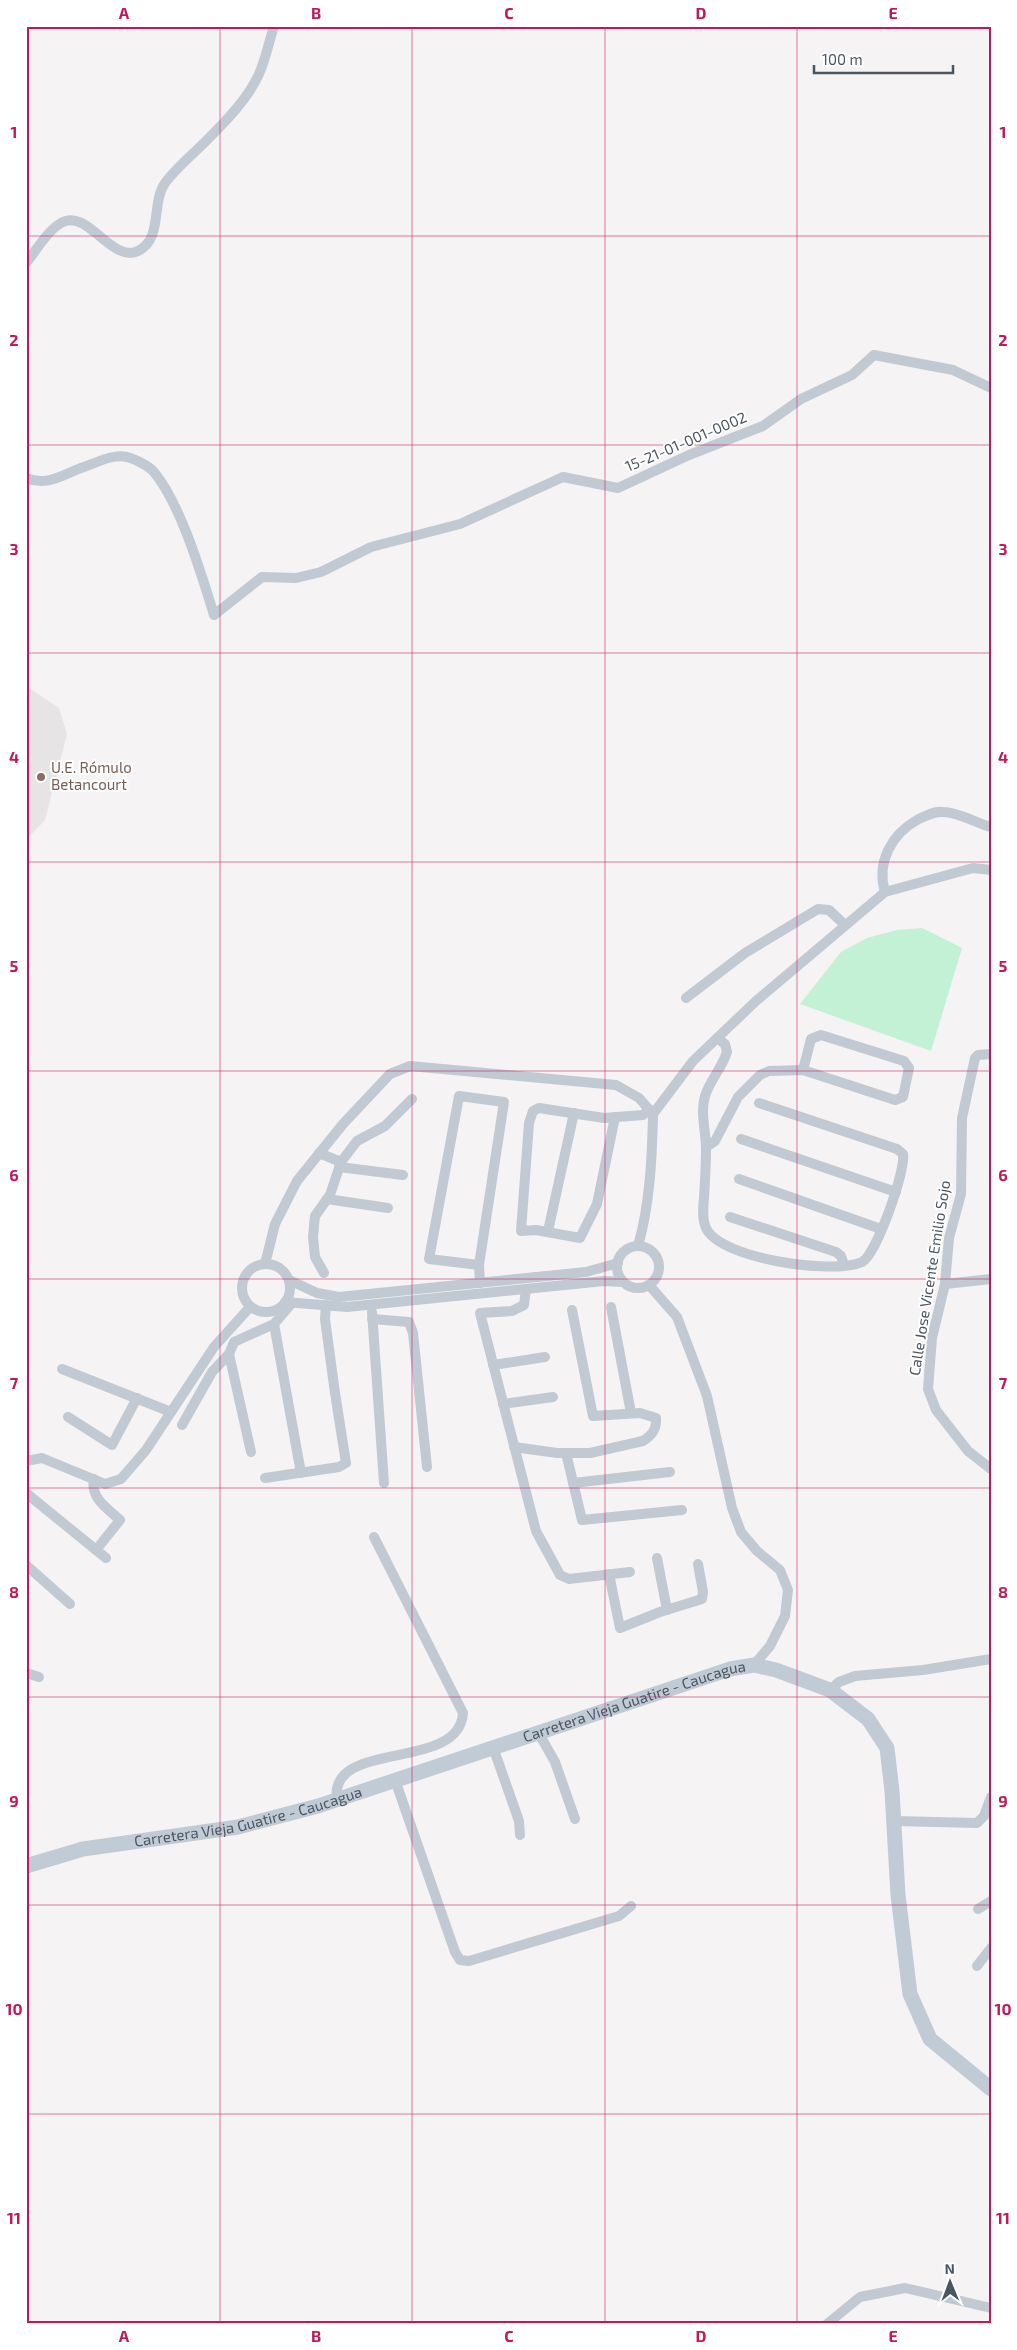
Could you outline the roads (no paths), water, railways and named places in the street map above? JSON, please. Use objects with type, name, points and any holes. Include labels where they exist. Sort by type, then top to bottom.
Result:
[{"type":"main road","name":"Carretera Vieja Guatire - Caucagua","points":[[26,1866],[83,1850],[238,1827],[337,1800],[730,1669],[754,1666],[776,1670],[830,1690],[868,1719],[887,1748],[894,1821],[898,1895],[910,1994],[930,2039],[991,2089]]},
{"type":"street","points":[[26,263],[60,223],[69,221],[81,224],[122,252],[135,253],[143,248],[153,232],[156,205],[164,185],[217,130],[246,95],[258,75],[274,26]]},
{"type":"street","name":"15-21-01-001-0002","points":[[26,478],[37,482],[53,480],[115,456],[129,457],[153,470],[170,498],[187,538],[200,569],[214,615],[262,577],[296,578],[321,572],[370,547],[460,524],[563,477],[618,488],[689,455],[763,426],[801,399],[852,375],[874,355],[953,370],[991,388]]},
{"type":"street","points":[[885,892],[882,873],[888,851],[906,827],[926,816],[942,812],[991,827]]},
{"type":"street","points":[[615,1117],[597,1204],[580,1238],[548,1231],[521,1231],[529,1123],[533,1111],[539,1108],[615,1117],[643,1115],[651,1112],[692,1061],[756,1001],[885,892],[973,868],[991,870]]},
{"type":"street","points":[[686,998],[745,953],[818,909],[829,910],[845,925]]},
{"type":"street","points":[[706,1147],[715,1141],[738,1096],[760,1075],[777,1069],[803,1070],[895,1100],[903,1097],[909,1068],[904,1061],[821,1035],[811,1039],[803,1070]]},
{"type":"street","points":[[717,1038],[725,1044],[727,1052],[705,1096],[703,1123],[706,1147],[703,1213],[706,1228],[713,1238],[735,1250],[758,1258],[820,1265],[844,1265],[866,1260],[872,1252],[896,1192],[904,1164],[903,1154],[900,1150],[759,1103]]},
{"type":"street","name":"Calle Jose Vicente Emilio Sojo","points":[[991,1054],[978,1054],[974,1058],[962,1118],[961,1194],[949,1238],[945,1284],[932,1338],[928,1389],[936,1410],[968,1451],[991,1468]]},
{"type":"street","points":[[265,1264],[275,1224],[297,1181],[343,1124],[390,1074],[410,1066],[616,1085],[640,1098],[651,1112],[646,1219],[638,1246]]},
{"type":"street","points":[[479,1265],[429,1259],[459,1096],[504,1102],[479,1265],[480,1284]]},
{"type":"street","points":[[324,1274],[315,1257],[313,1237],[316,1216],[327,1199],[340,1164],[357,1141],[385,1126],[412,1099]]},
{"type":"street","points":[[548,1231],[574,1113]]},
{"type":"street","points":[[741,1139],[896,1192]]},
{"type":"street","points":[[319,1153],[340,1164],[403,1175]]},
{"type":"street","points":[[739,1179],[881,1229]]},
{"type":"street","points":[[327,1199],[388,1208]]},
{"type":"street","points":[[730,1217],[836,1252],[841,1256],[844,1265]]},
{"type":"street","points":[[618,1263],[586,1272],[480,1284],[339,1296],[317,1293],[289,1280],[279,1268],[265,1264],[250,1270],[242,1284],[242,1292],[250,1306],[265,1312],[280,1308],[289,1302],[326,1305],[371,1304],[604,1281],[623,1282],[636,1288],[649,1285],[658,1275],[658,1262],[651,1250],[638,1246],[625,1251],[618,1263],[619,1277],[623,1282]]},
{"type":"street","points":[[945,1284],[991,1279]]},
{"type":"street","points":[[182,1425],[212,1372],[229,1354],[234,1342],[274,1324],[289,1302],[289,1280]]},
{"type":"street","points":[[649,1285],[677,1318],[706,1396],[732,1508],[741,1532],[757,1551],[780,1570],[788,1590],[785,1616],[770,1646],[754,1666]]},
{"type":"street","points":[[526,1289],[524,1305],[512,1311],[480,1313],[536,1531],[560,1575],[569,1579],[630,1572]]},
{"type":"street","points":[[371,1304],[384,1483]]},
{"type":"street","points":[[265,1478],[339,1467],[346,1464],[325,1319],[326,1305]]},
{"type":"street","points":[[26,1461],[42,1458],[105,1484],[121,1479],[146,1450],[214,1346],[250,1306]]},
{"type":"street","points":[[611,1307],[631,1413]]},
{"type":"street","points":[[514,1447],[566,1453],[590,1453],[643,1441],[650,1437],[657,1426],[656,1418],[646,1414],[631,1413],[593,1416],[572,1310]]},
{"type":"street","points":[[372,1319],[409,1322],[413,1333],[427,1467]]},
{"type":"street","points":[[274,1324],[300,1473]]},
{"type":"street","points":[[229,1354],[251,1452]]},
{"type":"street","points":[[493,1364],[545,1357]]},
{"type":"street","points":[[62,1369],[171,1412]]},
{"type":"street","points":[[503,1404],[553,1397]]},
{"type":"street","points":[[68,1417],[112,1445],[137,1398]]},
{"type":"street","points":[[566,1453],[582,1520],[682,1510]]},
{"type":"street","points":[[573,1483],[670,1472]]},
{"type":"street","points":[[94,1479],[92,1488],[96,1497],[120,1520],[96,1550]]},
{"type":"street","points":[[26,1493],[106,1558]]},
{"type":"street","points":[[337,1800],[338,1780],[346,1772],[360,1765],[436,1745],[450,1738],[462,1723],[463,1712],[374,1537]]},
{"type":"street","points":[[657,1558],[668,1610]]},
{"type":"street","points":[[609,1574],[620,1628],[702,1599],[703,1592],[698,1564]]},
{"type":"street","points":[[26,1565],[70,1604]]},
{"type":"street","points":[[830,1690],[839,1682],[855,1676],[922,1670],[991,1659]]},
{"type":"street","points":[[26,1672],[39,1677]]},
{"type":"street","points":[[538,1732],[555,1762],[575,1819]]},
{"type":"street","points":[[492,1747],[518,1821],[520,1835]]},
{"type":"street","points":[[395,1780],[454,1952],[460,1960],[469,1961],[619,1916],[631,1906]]},
{"type":"street","points":[[894,1821],[976,1823],[984,1816],[991,1797]]},
{"type":"street","points":[[978,1909],[991,1901]]},
{"type":"street","points":[[977,1966],[991,1948]]},
{"type":"street","points":[[827,2324],[860,2297],[905,2288],[991,2308]]},
{"type":"place","name":"U.E. Rómulo Betancourt","points":[[41,777]]}]
